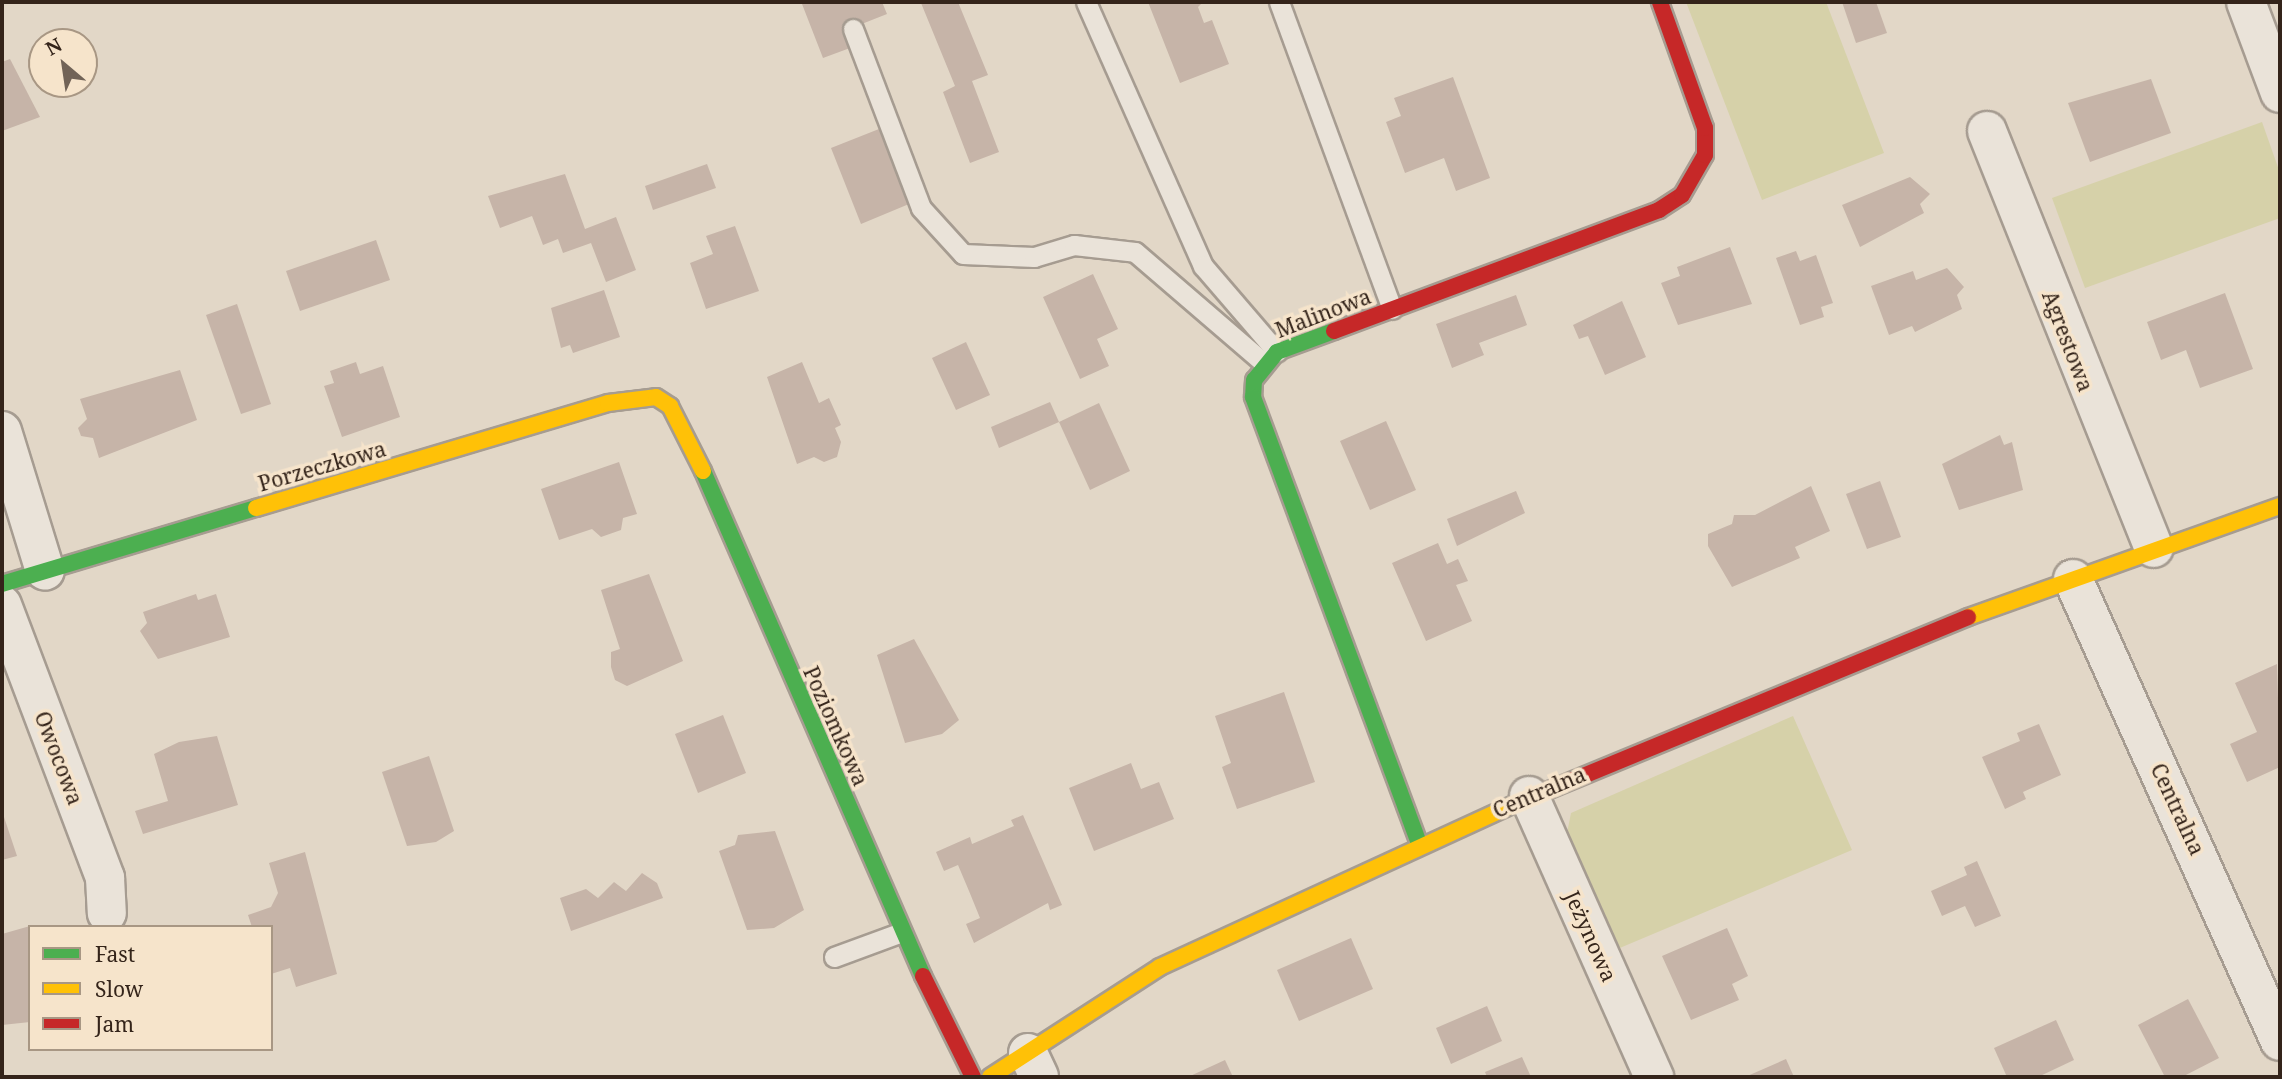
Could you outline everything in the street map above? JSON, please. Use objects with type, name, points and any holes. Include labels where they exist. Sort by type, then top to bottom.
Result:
[{"type":"street","name":"Malinowa","points":[[1419,843],[1254,397],[1270,358],[1392,309],[1659,210],[1682,195],[1705,155],[1705,128],[1660,2]]},
{"type":"street","points":[[2246,2],[2280,93]]},
{"type":"street","name":"Agrestowa","points":[[1987,131],[2154,548]]},
{"type":"street","name":"Porzeczkowa","points":[[2,584],[608,403],[656,397]]},
{"type":"street","name":"Poziomkowa","points":[[656,397],[670,406],[687,433],[902,932],[973,1077]]},
{"type":"street","points":[[2,431],[45,571]]},
{"type":"street","name":"Centralna","points":[[990,1077],[1033,1065],[1160,967],[1419,843],[1529,796],[2073,579],[2154,548],[2280,506]]},
{"type":"street","name":"Centralna","points":[[2073,579],[2280,1041]]},
{"type":"street","name":"Owocowa","points":[[2,605],[105,878],[107,913]]},
{"type":"street","name":"Jeżynowa","points":[[1529,796],[1654,1077]]},
{"type":"lane","points":[[1086,2],[1203,266],[1270,358]]},
{"type":"lane","points":[[1279,2],[1392,309]]},
{"type":"lane","points":[[853,29],[921,208],[963,254],[1034,257],[1074,246],[1135,252],[1270,358]]},
{"type":"lane","points":[[834,957],[902,932]]},
{"type":"shaded area","points":[[1686,2],[1826,2],[1884,153],[1762,200]]},
{"type":"shaded area","points":[[2262,122],[2280,173],[2280,218],[2085,288],[2052,198]]},
{"type":"shaded area","points":[[1793,716],[1852,850],[1615,950],[1567,833],[1571,813]]},
{"type":"building","points":[[882,2],[887,14],[844,31],[850,48],[823,58],[802,4]]},
{"type":"building","points":[[913,2],[958,2],[988,75],[972,81],[999,152],[970,163],[943,92],[955,86],[921,3]]},
{"type":"building","points":[[1148,2],[1203,2],[1198,7],[1204,23],[1212,20],[1229,64],[1180,83]]},
{"type":"building","points":[[1842,2],[1876,2],[1887,33],[1856,43]]},
{"type":"building","points":[[10,59],[40,117],[2,131],[2,62]]},
{"type":"building","points":[[1453,77],[1490,178],[1456,191],[1444,158],[1405,173],[1386,122],[1401,116],[1394,98]]},
{"type":"building","points":[[2151,79],[2171,133],[2090,162],[2068,103]]},
{"type":"building","points":[[879,129],[909,204],[861,224],[831,148]]},
{"type":"building","points":[[707,164],[716,188],[653,210],[645,186]]},
{"type":"building","points":[[565,174],[585,229],[616,217],[636,270],[606,282],[591,243],[563,253],[558,239],[543,245],[532,216],[500,228],[488,196]]},
{"type":"building","points":[[1910,177],[1930,194],[1920,204],[1924,213],[1860,247],[1842,205]]},
{"type":"building","points":[[735,226],[759,291],[706,309],[690,263],[713,254],[706,236]]},
{"type":"building","points":[[376,240],[390,280],[300,311],[286,271]]},
{"type":"building","points":[[1730,247],[1752,304],[1678,325],[1661,283],[1680,276],[1677,267]]},
{"type":"building","points":[[1796,251],[1800,261],[1816,255],[1833,303],[1821,307],[1824,317],[1800,325],[1776,258]]},
{"type":"building","points":[[1947,268],[1964,287],[1957,295],[1962,309],[1915,332],[1912,326],[1889,335],[1871,286],[1913,271],[1916,280]]},
{"type":"building","points":[[1093,274],[1118,329],[1097,339],[1109,366],[1080,379],[1043,297]]},
{"type":"building","points":[[604,290],[620,337],[573,353],[570,345],[561,348],[551,308]]},
{"type":"building","points":[[2225,293],[2253,369],[2200,388],[2186,350],[2161,360],[2147,322]]},
{"type":"building","points":[[1516,295],[1527,325],[1479,343],[1484,355],[1452,368],[1436,324]]},
{"type":"building","points":[[1622,301],[1646,357],[1605,375],[1588,336],[1579,339],[1573,325]]},
{"type":"building","points":[[237,304],[271,404],[241,414],[206,315]]},
{"type":"building","points":[[966,342],[990,395],[956,410],[932,358]]},
{"type":"building","points":[[356,362],[360,374],[383,366],[400,417],[342,437],[324,386],[334,383],[330,371]]},
{"type":"building","points":[[802,362],[819,403],[829,398],[841,425],[835,428],[841,442],[837,457],[824,462],[814,457],[797,464],[767,377]]},
{"type":"building","points":[[180,370],[197,420],[99,458],[93,438],[81,436],[78,428],[87,419],[80,399]]},
{"type":"building","points":[[1050,402],[1059,422],[999,448],[991,427]]},
{"type":"building","points":[[1099,403],[1130,471],[1090,490],[1059,422]]},
{"type":"building","points":[[1386,421],[1416,490],[1370,510],[1340,441]]},
{"type":"building","points":[[2000,435],[2004,445],[2012,442],[2023,490],[1959,510],[1942,464]]},
{"type":"building","points":[[619,462],[637,514],[623,518],[621,530],[601,537],[592,529],[559,540],[541,489]]},
{"type":"building","points":[[1880,481],[1901,537],[1867,549],[1846,494]]},
{"type":"building","points":[[1811,486],[1830,531],[1795,547],[1800,558],[1732,587],[1708,546],[1708,534],[1732,524],[1734,515],[1755,515]]},
{"type":"building","points":[[1516,491],[1525,513],[1457,546],[1447,519]]},
{"type":"building","points":[[1438,543],[1447,564],[1458,559],[1468,581],[1456,585],[1472,621],[1426,641],[1392,563]]},
{"type":"building","points":[[649,574],[683,661],[627,686],[615,680],[611,667],[611,652],[620,649],[601,590]]},
{"type":"building","points":[[196,594],[198,600],[216,594],[230,637],[158,659],[140,631],[147,623],[143,612]]},
{"type":"building","points":[[914,639],[959,720],[942,734],[905,743],[877,655]]},
{"type":"building","points":[[2277,664],[2280,767],[2247,782],[2230,744],[2257,732],[2235,683]]},
{"type":"building","points":[[1284,692],[1315,782],[1237,809],[1222,767],[1231,763],[1215,716]]},
{"type":"building","points":[[723,715],[746,773],[698,793],[675,734]]},
{"type":"building","points":[[2039,724],[2061,775],[2023,792],[2026,799],[2005,809],[1982,757],[2020,741],[2017,733]]},
{"type":"building","points":[[217,736],[238,805],[143,834],[135,811],[168,801],[154,754],[179,742]]},
{"type":"building","points":[[429,756],[454,831],[436,842],[407,846],[382,772]]},
{"type":"building","points":[[1131,763],[1141,789],[1159,782],[1174,819],[1094,851],[1069,788]]},
{"type":"building","points":[[1023,815],[1062,905],[1050,910],[1048,903],[974,943],[966,924],[980,918],[969,891],[958,865],[944,871],[936,852],[970,837],[972,844],[1014,826],[1011,820]]},
{"type":"building","points":[[4,817],[17,856],[2,860],[2,818]]},
{"type":"building","points":[[775,831],[804,910],[774,928],[747,930],[719,851],[735,845],[738,835]]},
{"type":"building","points":[[305,852],[337,974],[296,987],[290,968],[273,973],[273,925],[251,925],[248,915],[271,907],[278,893],[269,863]]},
{"type":"building","points":[[1977,861],[2001,916],[1975,927],[1965,906],[1942,916],[1931,891],[1967,875],[1964,867]]},
{"type":"building","points":[[642,873],[657,883],[663,898],[571,931],[560,898],[586,889],[598,898],[614,882],[626,891]]},
{"type":"building","points":[[28,927],[28,1022],[2,1025],[2,934]]},
{"type":"building","points":[[1727,928],[1748,976],[1732,984],[1739,1000],[1691,1020],[1662,956]]},
{"type":"building","points":[[1351,938],[1373,989],[1299,1021],[1277,970]]},
{"type":"building","points":[[2188,999],[2219,1058],[2182,1077],[2165,1077],[2138,1025]]},
{"type":"building","points":[[1487,1006],[1502,1041],[1451,1064],[1436,1028]]},
{"type":"building","points":[[2056,1020],[2074,1060],[2038,1077],[2007,1077],[1994,1048]]},
{"type":"building","points":[[1522,1057],[1531,1077],[1487,1077],[1485,1072]]},
{"type":"building","points":[[1786,1059],[1794,1077],[1745,1077]]},
{"type":"building","points":[[1225,1060],[1233,1077],[1188,1077]]},
{"type":"traffic: fast","points":[[1334,331],[1277,352],[1254,380],[1253,397],[1419,843]]},
{"type":"traffic: fast","points":[[703,471],[923,976]]},
{"type":"traffic: fast","points":[[2,584],[256,508]]},
{"type":"traffic: slow","points":[[256,508],[608,403],[656,397],[670,406],[703,471]]},
{"type":"traffic: slow","points":[[1968,617],[2280,506]]},
{"type":"traffic: slow","points":[[990,1077],[1160,967],[1515,804]]},
{"type":"traffic: jam","points":[[1334,331],[1659,210],[1682,195],[1705,155],[1705,128],[1660,2]]},
{"type":"traffic: jam","points":[[1515,804],[1968,617]]},
{"type":"traffic: jam","points":[[923,976],[973,1077]]}]
